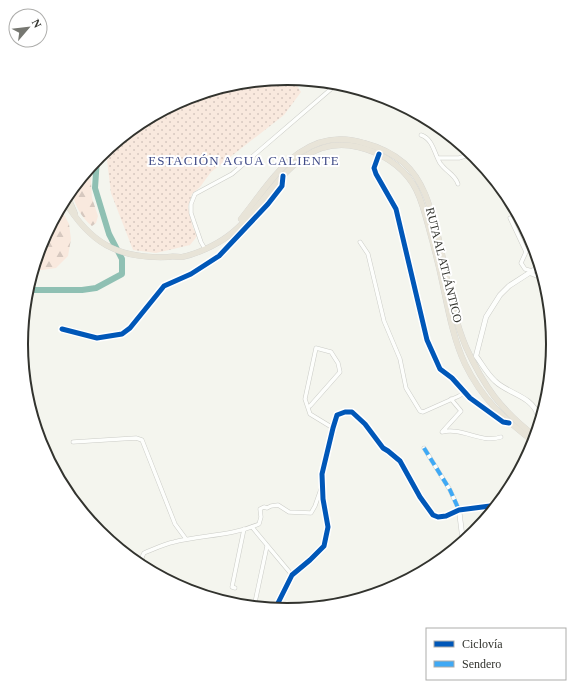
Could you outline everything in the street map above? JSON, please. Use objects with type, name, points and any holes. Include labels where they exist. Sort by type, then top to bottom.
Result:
[{"type":"highway","name":"RUTA AL ATLÁNTICO","points":[[204,248],[227,233],[239,222],[266,186],[294,156],[305,148],[326,141],[341,139],[357,140],[386,150],[412,171],[422,186],[431,207],[459,325],[473,362],[494,397],[519,423],[530,432]]},
{"type":"highway","name":"RUTA AL ATLÁNTICO","points":[[68,206],[77,219],[93,236],[111,249],[124,254],[138,256],[181,257],[228,237],[240,226],[283,176],[304,157],[318,149],[340,145],[357,147],[379,154],[401,169],[420,196],[434,246],[453,328],[465,364],[482,393],[495,409],[509,423],[528,437]]},
{"type":"highway","name":"RUTA AL ATLÁNTICO","points":[[71,202],[77,219]]},
{"type":"street","points":[[204,248],[191,213],[191,204],[195,194],[232,174],[331,89]]},
{"type":"street","points":[[421,135],[426,137],[432,144],[438,158],[447,171],[456,178],[458,184]]},
{"type":"street","points":[[379,154],[374,168],[396,209],[427,340],[440,369],[452,378],[470,398],[503,422],[509,423]]},
{"type":"street","points":[[438,158],[459,158],[465,156]]},
{"type":"street","points":[[62,329],[97,338],[122,334],[130,328],[164,286],[191,274],[219,256],[278,192],[282,186],[283,176]]},
{"type":"street","points":[[510,218],[526,252],[521,263],[525,269],[536,275]]},
{"type":"street","points":[[360,242],[368,254],[384,322],[400,359],[406,388],[420,411],[423,412],[465,392]]},
{"type":"street","points":[[535,269],[509,286],[500,295],[486,317],[476,356],[495,382],[524,398],[536,413]]},
{"type":"street","points":[[310,406],[340,372],[338,363],[331,352],[316,348],[304,399],[310,414],[333,428]]},
{"type":"street","points":[[451,399],[461,411],[442,432],[453,431],[488,439],[502,437]]},
{"type":"street","points":[[278,602],[292,575],[324,546],[328,527],[323,499],[322,474],[337,415],[345,412],[352,412],[365,424],[383,448],[400,461],[420,497],[433,515],[438,517],[446,516],[459,510],[489,506]]},
{"type":"street","points":[[73,442],[136,438],[142,440],[175,524],[186,539]]},
{"type":"street","points":[[424,448],[450,490],[459,510],[462,535]]},
{"type":"street","points":[[142,559],[144,553],[172,542],[252,527],[259,524],[261,517],[260,509],[264,507],[278,505],[289,512],[311,513],[323,486]]},
{"type":"street","points":[[252,527],[292,575]]},
{"type":"street","points":[[235,588],[232,586],[244,529]]},
{"type":"street","points":[[255,601],[267,546]]},
{"type":"green space","points":[[297,86],[301,92],[284,115],[211,172],[200,187],[192,194],[188,207],[193,228],[198,235],[190,245],[156,253],[133,250],[111,193],[107,160],[118,148],[143,129],[172,112],[204,99],[253,87]]},
{"type":"green space","points":[[91,175],[92,198],[98,216],[96,223],[92,226],[84,219],[73,198]]},
{"type":"green space","points":[[63,213],[69,224],[71,239],[68,256],[56,268],[39,270],[48,245]]},
{"type":"waterway","points":[[34,290],[82,290],[96,288],[122,274],[122,259],[109,234],[95,188],[96,169]]},
{"type":"marked path","points":[[424,448],[450,490],[459,510]]},
{"type":"cycle path","points":[[379,154],[374,168],[396,209],[427,340],[440,369],[452,378],[470,398],[503,422],[509,423]]},
{"type":"cycle path","points":[[62,329],[97,338],[122,334],[130,328],[164,286],[191,274],[219,256],[268,204],[282,186],[283,176]]},
{"type":"cycle path","points":[[278,602],[292,575],[324,546],[328,527],[323,499],[322,474],[337,415],[345,412],[352,412],[365,424],[383,448],[400,461],[420,497],[433,515],[438,517],[446,516],[459,510],[489,506]]},
{"type":"district","name":"ESTACIÓN AGUA CALIENTE","points":[[244,160]]}]
